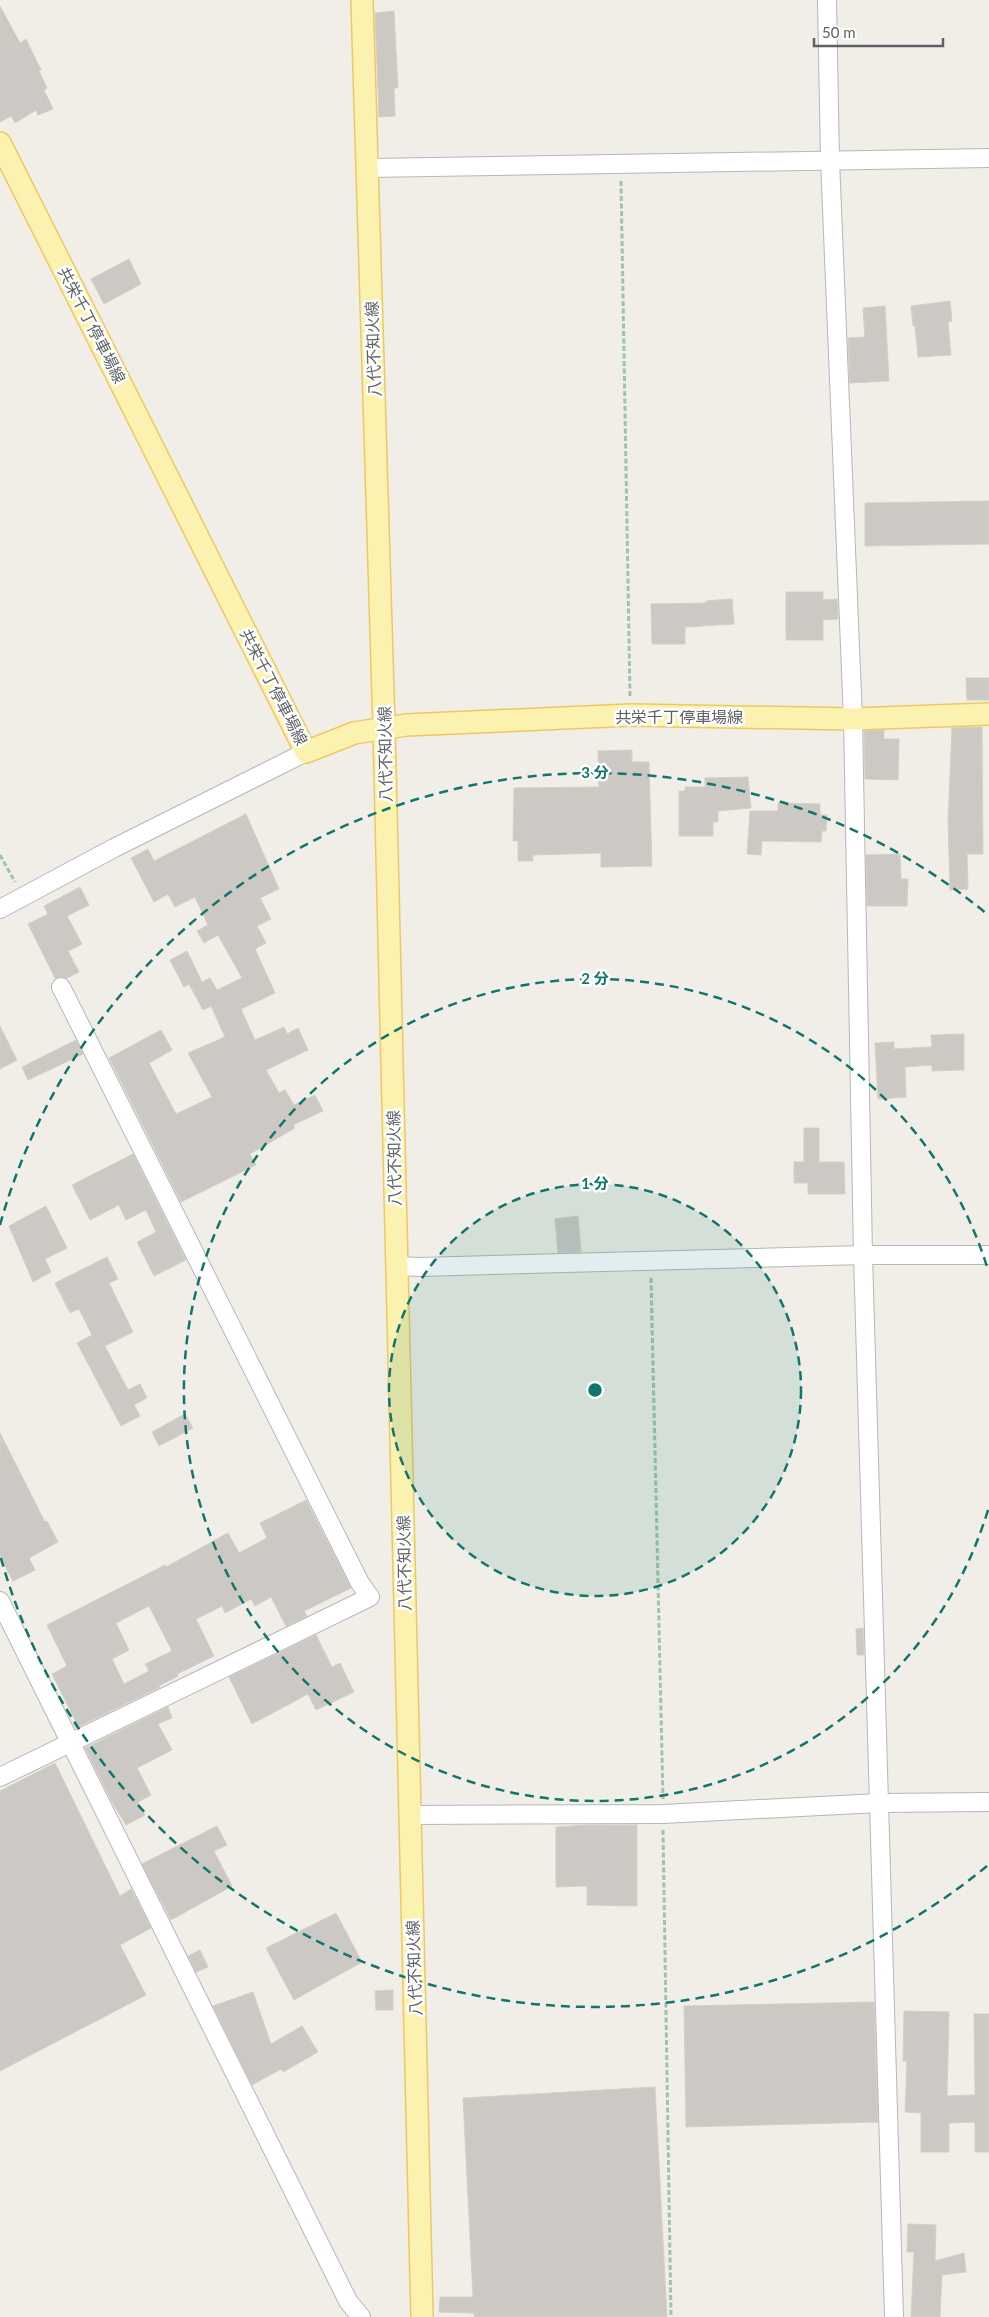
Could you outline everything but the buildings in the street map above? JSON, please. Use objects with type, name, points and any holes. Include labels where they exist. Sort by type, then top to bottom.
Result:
[{"type":"main road","name":"八代不知火線","points":[[362,0],[384,728],[422,2317]]},
{"type":"main road","name":"共栄千丁停車場線","points":[[0,142],[306,752],[354,733],[406,724],[631,715],[853,719],[989,714]]},
{"type":"street","points":[[827,0],[830,160],[853,719],[864,1254],[894,2317]]},
{"type":"street","points":[[368,168],[989,158]]},
{"type":"street","points":[[0,910],[114,848],[306,752]]},
{"type":"street","points":[[0,1777],[370,1597],[360,1583],[61,986]]},
{"type":"street","points":[[397,1266],[420,1267],[864,1254],[989,1255]]},
{"type":"street","points":[[0,1601],[348,2301],[361,2317]]},
{"type":"street","points":[[410,1815],[663,1814],[879,1803],[989,1802]]},
{"type":"path","points":[[621,164],[631,715]]},
{"type":"path","points":[[0,855],[24,897]]},
{"type":"path","points":[[651,1261],[663,1814],[671,2317]]}]
